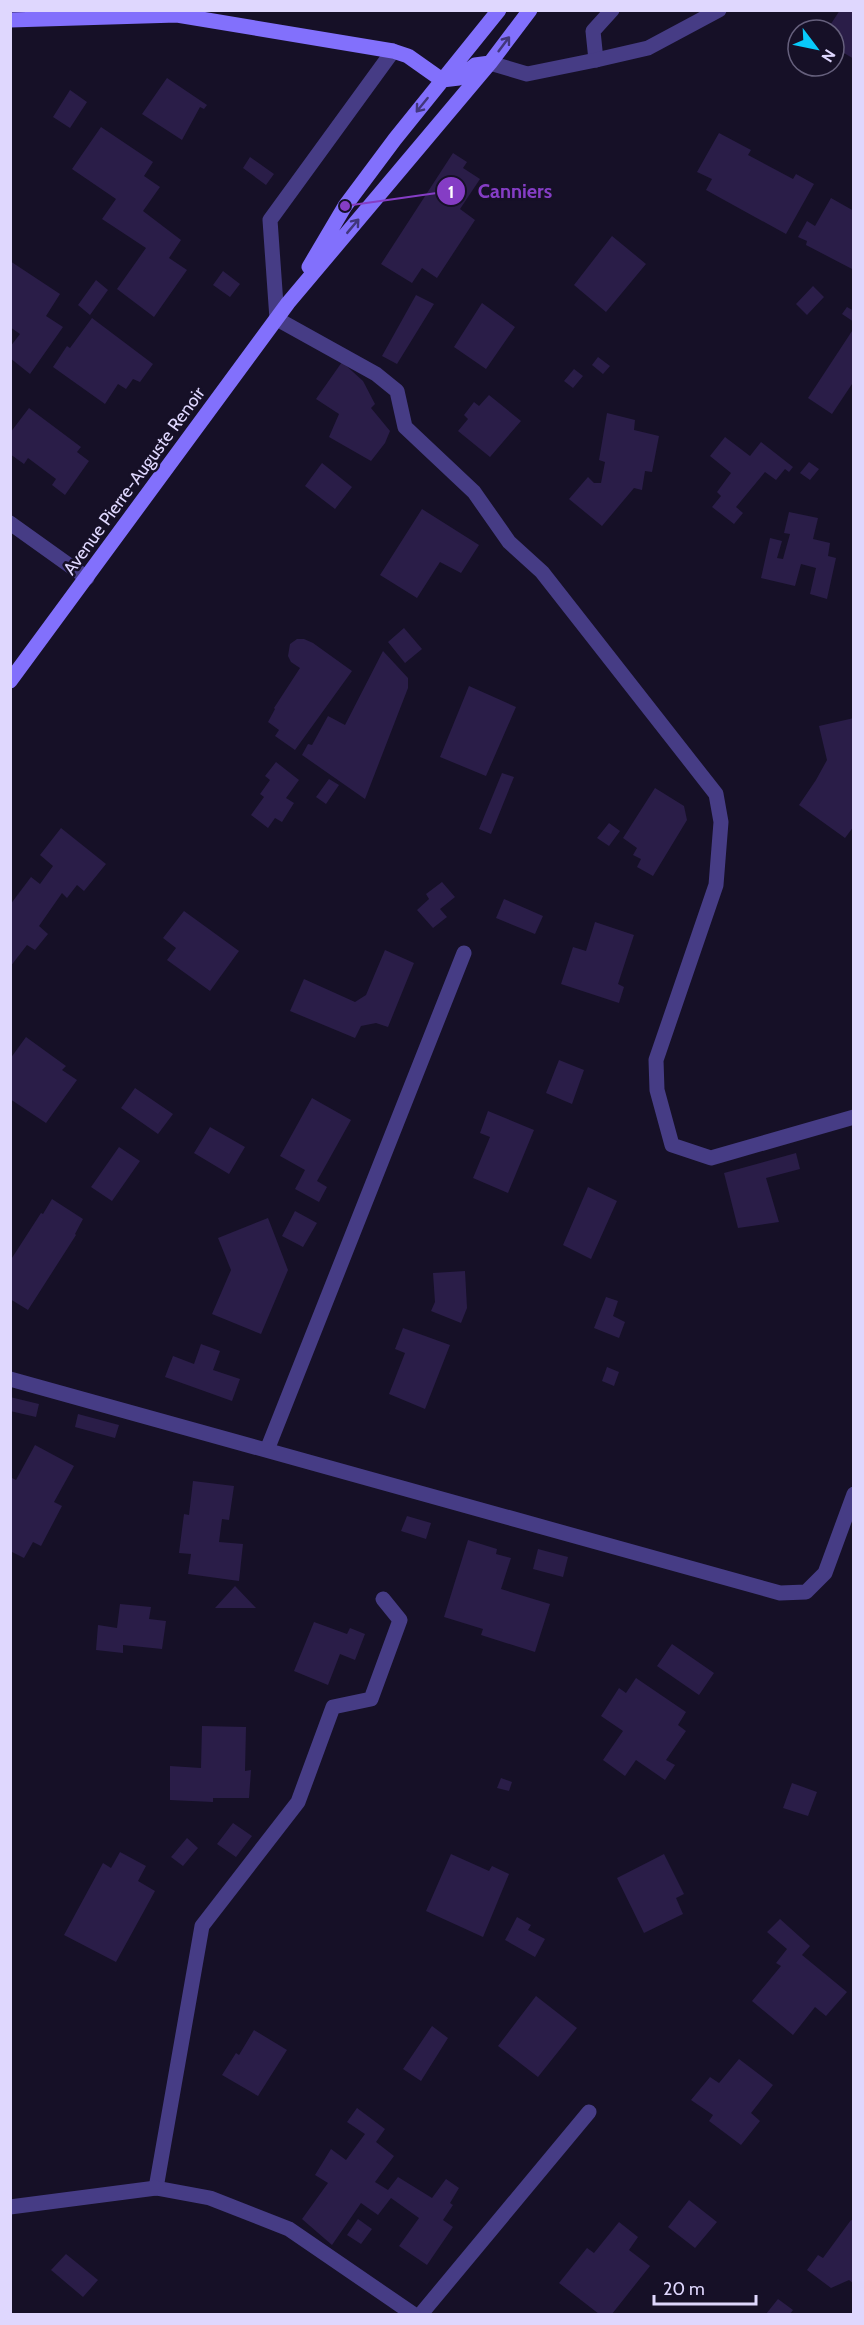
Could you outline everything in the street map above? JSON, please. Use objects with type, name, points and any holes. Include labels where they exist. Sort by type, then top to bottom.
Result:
[{"type":"main road","name":"Avenue Pierre-Auguste Renoir","points":[[10,681],[277,319],[345,206],[499,10]]},
{"type":"main road","name":"Avenue Pierre-Auguste Renoir","points":[[288,303],[490,63],[530,10]]},
{"type":"main road","points":[[10,20],[177,15],[393,51],[408,56],[442,80],[459,78],[475,65],[490,63]]},
{"type":"street","points":[[596,60],[593,31],[612,10]]},
{"type":"street","points":[[490,63],[527,74],[648,48],[719,10]]},
{"type":"street","points":[[393,51],[270,219],[277,319],[376,374],[397,391],[405,427],[474,492],[509,542],[542,572],[716,794],[721,822],[716,885],[656,1060],[657,1090],[672,1144],[711,1158],[854,1117]]},
{"type":"street","points":[[10,523],[87,578]]},
{"type":"street","points":[[267,1450],[464,952]]},
{"type":"street","points":[[10,1379],[780,1593],[806,1592],[825,1573],[854,1494]]},
{"type":"street","points":[[156,2188],[202,1926],[298,1802],[333,1707],[371,1699],[400,1620],[383,1599]]},
{"type":"street","points":[[421,2314],[589,2112]]},
{"type":"street","points":[[10,2207],[156,2188],[210,2198],[289,2229],[413,2314]]},
{"type":"building","points":[[840,10],[854,10],[854,59],[846,54],[846,18],[835,18]]},
{"type":"building","points":[[167,78],[207,105],[204,109],[200,107],[182,140],[142,114]]},
{"type":"building","points":[[70,90],[87,102],[70,128],[53,117]]},
{"type":"building","points":[[101,127],[153,162],[144,176],[160,187],[143,211],[181,240],[169,258],[187,270],[154,317],[117,289],[146,248],[102,219],[116,199],[72,169]]},
{"type":"building","points":[[719,133],[751,150],[748,155],[793,179],[796,174],[814,184],[786,234],[706,190],[712,179],[697,172]]},
{"type":"building","points":[[453,153],[467,162],[463,168],[480,179],[460,209],[475,220],[437,278],[422,268],[412,283],[381,264]]},
{"type":"building","points":[[250,157],[274,174],[266,185],[243,168]]},
{"type":"building","points":[[831,198],[854,211],[854,270],[806,245],[807,241],[798,237],[807,221],[815,226]]},
{"type":"building","points":[[612,236],[646,264],[606,312],[574,285]]},
{"type":"building","points":[[10,261],[60,294],[46,316],[63,327],[30,374],[10,358],[10,347],[20,334],[10,327]]},
{"type":"building","points":[[223,271],[240,284],[230,297],[213,285]]},
{"type":"building","points":[[96,280],[108,290],[90,315],[78,305]]},
{"type":"building","points":[[813,286],[824,297],[807,315],[796,304]]},
{"type":"building","points":[[416,295],[434,304],[397,364],[382,356]]},
{"type":"building","points":[[482,303],[515,327],[486,369],[454,347]]},
{"type":"building","points":[[847,307],[854,311],[854,322],[842,314]]},
{"type":"building","points":[[92,318],[153,364],[140,382],[133,379],[126,389],[118,384],[105,404],[53,367],[67,346],[70,348]]},
{"type":"building","points":[[854,328],[854,381],[832,414],[808,398]]},
{"type":"building","points":[[598,357],[610,366],[603,374],[592,365]]},
{"type":"building","points":[[342,362],[363,381],[375,404],[371,408],[390,431],[385,443],[371,461],[329,437],[339,414],[316,399]]},
{"type":"building","points":[[574,369],[583,376],[573,388],[564,381]]},
{"type":"building","points":[[489,395],[521,421],[490,457],[458,431],[468,419],[464,415],[474,402],[479,406]]},
{"type":"building","points":[[29,408],[81,447],[77,452],[89,461],[65,495],[52,485],[56,479],[28,458],[24,464],[10,454],[10,433]]},
{"type":"building","points":[[607,413],[635,420],[634,430],[659,436],[652,472],[645,471],[642,490],[634,488],[602,526],[569,499],[588,477],[594,483],[601,483],[605,462],[599,460]]},
{"type":"building","points":[[725,437],[750,456],[761,442],[793,467],[789,472],[785,469],[776,480],[765,472],[736,507],[743,513],[734,524],[712,507],[721,496],[717,492],[731,473],[710,456]]},
{"type":"building","points":[[809,462],[819,469],[810,480],[800,473]]},
{"type":"building","points":[[322,463],[352,487],[335,509],[305,486]]},
{"type":"building","points":[[422,509],[479,545],[461,573],[440,562],[417,598],[380,575]]},
{"type":"building","points":[[789,512],[818,518],[813,539],[830,543],[828,556],[836,558],[827,599],[810,594],[816,568],[801,564],[795,586],[761,578],[770,538],[782,541],[777,558],[783,559],[790,534],[784,533]]},
{"type":"building","points":[[404,628],[422,649],[405,663],[388,642]]},
{"type":"building","points":[[297,639],[313,643],[352,671],[295,750],[275,736],[279,730],[268,722],[274,708],[300,668],[291,662],[288,656],[290,644]]},
{"type":"building","points":[[383,651],[408,678],[408,688],[365,799],[302,755],[308,744],[312,745],[328,716],[345,725]]},
{"type":"building","points":[[469,686],[516,707],[486,776],[440,757]]},
{"type":"building","points":[[854,718],[854,826],[845,838],[799,805],[827,760],[819,726]]},
{"type":"building","points":[[276,762],[299,780],[286,798],[294,803],[282,822],[275,818],[268,828],[251,815],[264,797],[260,794],[270,780],[265,776]]},
{"type":"building","points":[[502,773],[514,777],[491,834],[479,829]]},
{"type":"building","points":[[329,779],[339,785],[326,804],[316,797]]},
{"type":"building","points":[[655,788],[684,806],[687,820],[653,876],[637,867],[641,859],[633,855],[637,848],[623,838]]},
{"type":"building","points":[[609,823],[620,831],[609,846],[597,838]]},
{"type":"building","points":[[61,828],[106,864],[84,891],[77,885],[67,898],[62,893],[39,926],[48,934],[35,950],[27,945],[10,967],[10,905],[31,877],[40,884],[53,866],[40,855]]},
{"type":"building","points":[[442,882],[455,897],[440,909],[447,917],[433,928],[417,910],[429,899],[426,894]]},
{"type":"building","points":[[504,899],[543,916],[535,934],[496,918]]},
{"type":"building","points":[[184,911],[239,951],[210,991],[167,960],[176,948],[163,938]]},
{"type":"building","points":[[595,922],[634,935],[618,984],[624,987],[619,1003],[561,984],[573,947],[586,951]]},
{"type":"building","points":[[385,950],[414,963],[388,1027],[376,1023],[361,1026],[355,1038],[290,1011],[304,979],[355,1002],[366,995]]},
{"type":"building","points":[[26,1037],[66,1066],[62,1070],[77,1080],[46,1123],[10,1099],[10,1059]]},
{"type":"building","points":[[559,1060],[584,1070],[572,1104],[546,1093]]},
{"type":"building","points":[[135,1088],[173,1114],[158,1134],[121,1108]]},
{"type":"building","points":[[312,1098],[351,1120],[317,1181],[327,1187],[319,1202],[295,1189],[305,1170],[280,1156]]},
{"type":"building","points":[[488,1111],[534,1130],[508,1193],[473,1178],[490,1137],[480,1133]]},
{"type":"building","points":[[210,1127],[245,1147],[229,1174],[194,1153]]},
{"type":"building","points":[[119,1147],[140,1161],[112,1201],[91,1187]]},
{"type":"building","points":[[796,1153],[800,1169],[766,1178],[779,1222],[738,1228],[724,1173]]},
{"type":"building","points":[[588,1187],[617,1201],[591,1259],[563,1245]]},
{"type":"building","points":[[52,1199],[83,1219],[76,1235],[28,1310],[10,1299],[10,1261]]},
{"type":"building","points":[[295,1211],[317,1223],[303,1247],[282,1236]]},
{"type":"building","points":[[268,1218],[288,1270],[261,1334],[212,1314],[231,1270],[218,1238]]},
{"type":"building","points":[[465,1271],[467,1308],[461,1323],[431,1311],[435,1302],[433,1273]]},
{"type":"building","points":[[606,1297],[618,1301],[613,1316],[625,1322],[619,1338],[594,1328]]},
{"type":"building","points":[[403,1328],[450,1345],[425,1409],[389,1394],[405,1353],[395,1349]]},
{"type":"building","points":[[201,1344],[220,1351],[213,1370],[240,1379],[232,1401],[165,1377],[173,1356],[194,1364]]},
{"type":"building","points":[[607,1367],[619,1372],[614,1386],[602,1381]]},
{"type":"building","points":[[10,1397],[39,1404],[36,1417],[10,1411]]},
{"type":"building","points":[[78,1414],[119,1425],[115,1438],[75,1427]]},
{"type":"building","points":[[35,1445],[74,1466],[54,1502],[62,1506],[41,1546],[33,1542],[24,1558],[10,1551],[10,1477],[16,1480]]},
{"type":"building","points":[[193,1481],[234,1486],[229,1520],[222,1519],[219,1542],[243,1544],[239,1581],[188,1574],[191,1554],[179,1553],[184,1514],[189,1515]]},
{"type":"building","points":[[407,1516],[431,1523],[426,1539],[401,1531]]},
{"type":"building","points":[[468,1540],[497,1549],[496,1554],[511,1558],[501,1589],[550,1604],[535,1652],[481,1635],[483,1629],[444,1617]]},
{"type":"building","points":[[538,1549],[568,1557],[563,1577],[533,1569]]},
{"type":"building","points":[[235,1586],[256,1608],[215,1608]]},
{"type":"building","points":[[120,1604],[151,1607],[149,1619],[166,1621],[162,1649],[123,1645],[123,1653],[96,1650],[98,1625],[117,1628]]},
{"type":"building","points":[[314,1622],[347,1634],[350,1628],[365,1634],[355,1660],[340,1654],[328,1685],[294,1671]]},
{"type":"building","points":[[672,1644],[714,1673],[699,1695],[657,1666]]},
{"type":"building","points":[[636,1678],[686,1712],[678,1725],[686,1731],[666,1760],[675,1765],[665,1780],[636,1760],[625,1776],[603,1760],[623,1731],[601,1716],[619,1688],[626,1693]]},
{"type":"building","points":[[202,1726],[246,1727],[245,1771],[251,1770],[249,1798],[213,1798],[213,1802],[170,1800],[170,1766],[201,1768]]},
{"type":"building","points":[[501,1778],[512,1782],[509,1791],[497,1788]]},
{"type":"building","points":[[792,1783],[817,1792],[808,1816],[783,1808]]},
{"type":"building","points":[[233,1823],[252,1836],[236,1857],[217,1844]]},
{"type":"building","points":[[187,1838],[198,1848],[183,1866],[171,1857]]},
{"type":"building","points":[[120,1852],[146,1866],[138,1881],[155,1891],[116,1962],[64,1935],[103,1863],[111,1868]]},
{"type":"building","points":[[451,1854],[489,1871],[492,1866],[509,1874],[483,1937],[426,1911]]},
{"type":"building","points":[[664,1854],[684,1894],[676,1898],[683,1914],[644,1933],[617,1878]]},
{"type":"building","points":[[517,1917],[531,1925],[528,1930],[545,1939],[535,1957],[505,1940]]},
{"type":"building","points":[[780,1919],[810,1946],[802,1955],[847,1992],[826,2016],[815,2007],[793,2035],[752,2001],[781,1966],[776,1963],[787,1949],[767,1932]]},
{"type":"building","points":[[536,1996],[577,2028],[538,2077],[498,2046]]},
{"type":"building","points":[[432,2026],[448,2038],[421,2081],[403,2069]]},
{"type":"building","points":[[254,2030],[287,2050],[258,2096],[222,2075],[236,2053],[239,2055]]},
{"type":"building","points":[[739,2059],[773,2085],[751,2113],[760,2121],[741,2145],[709,2121],[713,2115],[691,2100],[710,2077],[719,2083]]},
{"type":"building","points":[[357,2108],[385,2129],[376,2142],[394,2156],[375,2182],[388,2190],[398,2177],[432,2198],[446,2179],[459,2188],[450,2203],[453,2205],[443,2220],[453,2227],[427,2265],[399,2246],[419,2218],[391,2198],[378,2215],[361,2203],[332,2245],[302,2219],[328,2183],[315,2175],[331,2149],[346,2160],[365,2134],[347,2122]]},
{"type":"building","points":[[689,2200],[717,2222],[695,2248],[668,2227]]},
{"type":"building","points":[[358,2219],[372,2229],[361,2244],[347,2235]]},
{"type":"building","points":[[851,2220],[854,2221],[854,2284],[849,2280],[831,2288],[807,2270],[818,2255],[823,2258]]},
{"type":"building","points":[[619,2222],[638,2237],[629,2250],[650,2266],[612,2314],[599,2314],[559,2283],[587,2248],[594,2253]]},
{"type":"building","points":[[66,2254],[98,2280],[83,2297],[51,2270]]},
{"type":"building","points":[[778,2299],[793,2310],[790,2314],[766,2314]]},
{"type":"place","name":"Canniers","points":[[345,206]]}]
